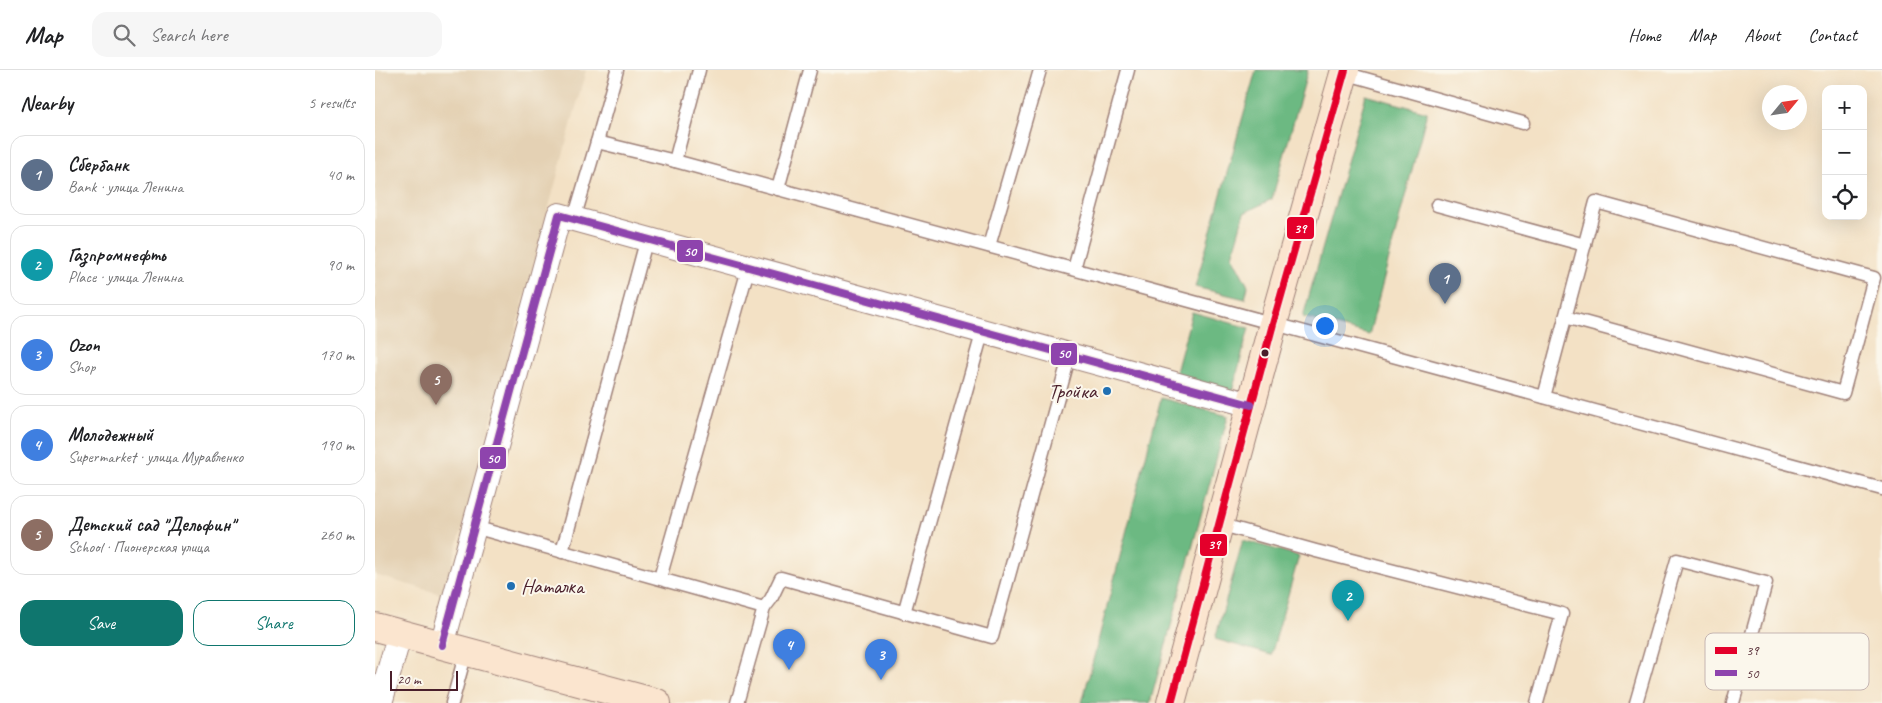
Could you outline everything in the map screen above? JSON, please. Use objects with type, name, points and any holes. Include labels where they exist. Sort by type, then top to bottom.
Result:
[{"type":"main road","points":[[1171,703],[1273,324],[1345,72]]},
{"type":"main road","points":[[388,630],[657,703]]},
{"type":"street","points":[[454,649],[474,527],[559,214],[1251,405]]},
{"type":"street","points":[[380,703],[388,630]]},
{"type":"lane","points":[[592,224],[574,219],[617,70]]},
{"type":"lane","points":[[675,161],[699,70]]},
{"type":"lane","points":[[778,189],[810,70]]},
{"type":"lane","points":[[989,246],[1040,70]]},
{"type":"lane","points":[[1074,269],[1129,70]]},
{"type":"lane","points":[[1345,72],[1523,123]]},
{"type":"lane","points":[[597,142],[675,161],[1882,489]]},
{"type":"lane","points":[[1544,397],[1565,317],[1585,245],[1596,202],[1874,278],[1843,393],[1565,317]]},
{"type":"lane","points":[[1437,205],[1585,245]]},
{"type":"lane","points":[[562,552],[647,238]]},
{"type":"lane","points":[[659,578],[749,266]]},
{"type":"lane","points":[[904,613],[983,330]]},
{"type":"lane","points":[[737,703],[764,608],[771,599],[781,578],[992,637],[1070,354]]},
{"type":"lane","points":[[1219,524],[1562,614],[1537,703]]},
{"type":"lane","points":[[474,527],[764,608]]},
{"type":"lane","points":[[1637,703],[1677,560],[1765,583],[1752,633]]},
{"type":"lane","points":[[452,703],[454,649]]},
{"type":"lane","points":[[1733,703],[1736,690]]},
{"type":"shaded area","points":[[375,70],[586,70],[444,595],[375,575]]},
{"type":"green space","points":[[1256,70],[1308,70],[1272,199],[1244,213],[1232,256],[1248,286],[1245,299],[1195,287]]},
{"type":"green space","points":[[1366,95],[1427,112],[1369,335],[1303,317]]},
{"type":"green space","points":[[1192,312],[1249,328],[1232,392],[1175,376]]},
{"type":"green space","points":[[1161,398],[1228,416],[1150,703],[1082,703]]},
{"type":"green space","points":[[1243,540],[1299,556],[1271,655],[1215,639]]},
{"type":"transit line","name":"39","points":[[1171,703],[1273,324],[1345,70]]},
{"type":"transit line","name":"50","points":[[442,645],[559,215],[1251,405]]},
{"type":"place","name":"Сбербанк","points":[[1445,304]]},
{"type":"place","name":"Тройка","points":[[1107,391]]},
{"type":"place","name":"Детский сад \"Дельфин\"","points":[[436,405]]},
{"type":"place","name":"Наталка","points":[[511,586]]},
{"type":"place","name":"Газпромнефть","points":[[1348,621]]},
{"type":"place","name":"Молодежный","points":[[789,670]]},
{"type":"place","name":"Ozon","points":[[881,680]]}]
